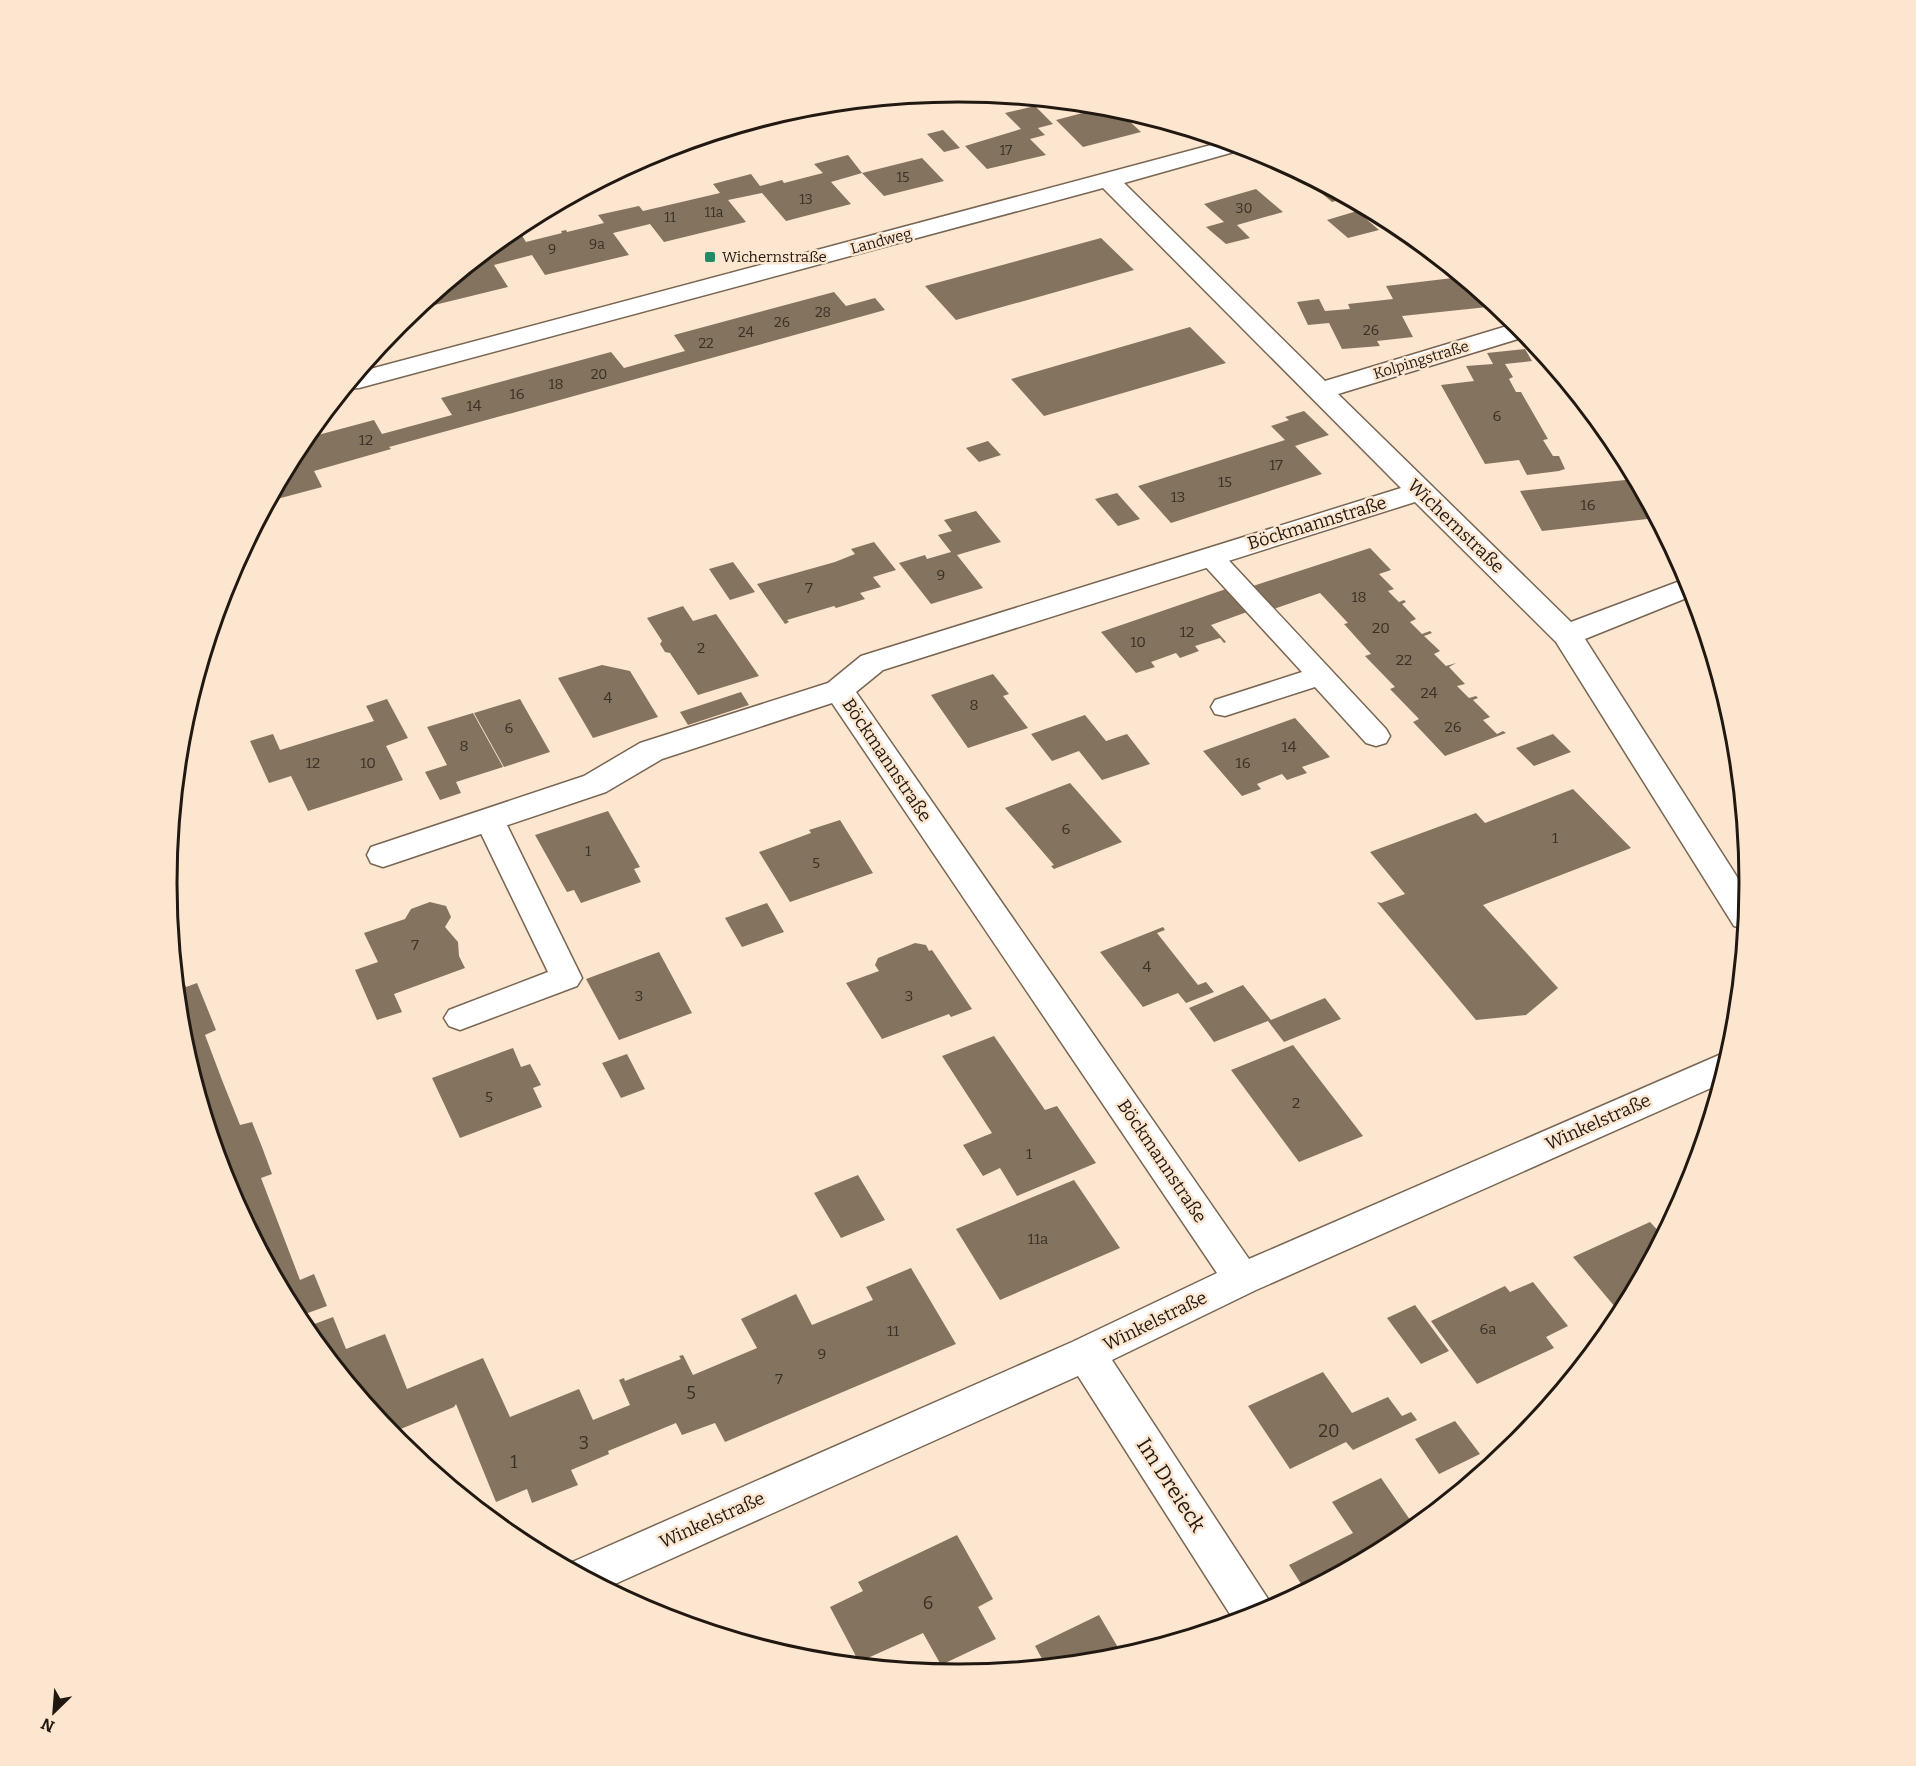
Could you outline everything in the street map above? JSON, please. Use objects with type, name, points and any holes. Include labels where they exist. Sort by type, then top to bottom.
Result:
[{"type":"street","name":"Landweg","points":[[362,379],[1224,149]]},
{"type":"street","name":"Wichernstraße","points":[[1108,180],[1567,634],[1738,905]]},
{"type":"street","name":"Kolpingstraße","points":[[1320,391],[1511,332]]},
{"type":"street","name":"Böckmannstraße","points":[[1242,1279],[839,690],[872,663],[1420,491]]},
{"type":"street","points":[[1567,634],[1682,589]]},
{"type":"street","points":[[383,855],[595,784],[651,751],[839,690]]},
{"type":"street","name":"Winkelstraße","points":[[594,1573],[1086,1354],[1242,1279],[1715,1071]]},
{"type":"street","name":"Im Dreieck","points":[[1086,1354],[1250,1608]]},
{"type":"lane","points":[[1211,557],[1376,736]]},
{"type":"lane","points":[[1225,707],[1320,675]]},
{"type":"lane","points":[[460,1018],[566,978],[489,819]]},
{"type":"building","points":[[1036,107],[1053,124],[1038,128],[1045,135],[1030,139],[1046,155],[987,169],[965,146],[1021,129],[1005,113]]},
{"type":"building","points":[[1083,113],[1130,122],[1141,132],[1083,147],[1056,120]]},
{"type":"building","points":[[943,130],[960,148],[944,152],[927,134]]},
{"type":"building","points":[[848,155],[862,173],[831,182],[851,204],[786,221],[762,193],[728,200],[746,222],[664,242],[650,224],[613,233],[629,255],[545,275],[532,255],[494,265],[508,287],[433,305],[483,263],[522,235],[526,242],[562,233],[561,231],[566,230],[567,232],[604,223],[598,215],[639,206],[643,211],[720,193],[713,184],[751,174],[760,186],[782,180],[784,183],[823,173],[814,164]]},
{"type":"building","points":[[922,158],[944,181],[884,196],[862,173]]},
{"type":"building","points":[[1256,189],[1283,212],[1237,225],[1250,238],[1226,244],[1206,227],[1224,222],[1204,204]]},
{"type":"building","points":[[1320,192],[1336,201],[1332,202]]},
{"type":"building","points":[[1355,212],[1379,230],[1348,238],[1327,220]]},
{"type":"building","points":[[1101,238],[1134,270],[956,320],[925,286]]},
{"type":"building","points":[[1451,278],[1485,307],[1402,316],[1413,337],[1377,341],[1380,346],[1342,349],[1329,323],[1308,325],[1297,302],[1319,299],[1325,311],[1350,309],[1348,304],[1393,299],[1386,286]]},
{"type":"building","points":[[834,292],[846,306],[875,298],[885,310],[389,447],[391,449],[314,471],[322,487],[279,499],[319,435],[374,420],[382,434],[452,415],[441,398],[611,352],[624,368],[685,351],[674,335]]},
{"type":"building","points":[[1190,327],[1226,363],[1044,416],[1011,379]]},
{"type":"building","points":[[1525,349],[1532,361],[1505,364],[1513,377],[1509,379],[1516,392],[1521,392],[1548,439],[1543,440],[1553,456],[1559,456],[1565,469],[1559,471],[1527,475],[1519,460],[1485,464],[1441,385],[1474,381],[1466,366],[1493,364],[1487,353]]},
{"type":"building","points":[[1304,411],[1329,435],[1295,446],[1322,474],[1171,523],[1138,486],[1285,440],[1271,426],[1289,420],[1285,417]]},
{"type":"building","points":[[988,441],[1001,455],[979,462],[966,448]]},
{"type":"building","points":[[1626,480],[1648,519],[1542,531],[1520,491]]},
{"type":"building","points":[[1117,493],[1140,519],[1118,526],[1095,499]]},
{"type":"building","points":[[976,511],[1001,542],[957,555],[983,588],[931,604],[899,563],[925,555],[927,559],[951,552],[938,535],[952,531],[944,520]]},
{"type":"building","points":[[874,542],[896,570],[873,577],[881,587],[860,593],[865,599],[787,620],[789,622],[785,624],[757,584],[835,562],[855,554],[851,549]]},
{"type":"building","points":[[1370,548],[1391,570],[1379,574],[1394,589],[1388,591],[1399,602],[1404,600],[1406,602],[1402,604],[1416,619],[1410,622],[1422,634],[1430,631],[1432,633],[1424,636],[1440,651],[1434,654],[1446,666],[1456,663],[1449,667],[1465,684],[1457,686],[1469,698],[1476,696],[1478,698],[1473,700],[1490,717],[1483,720],[1497,734],[1503,731],[1506,733],[1445,756],[1413,722],[1419,719],[1390,689],[1395,687],[1365,656],[1371,654],[1344,624],[1348,623],[1320,593],[1268,611],[1247,588]]},
{"type":"building","points":[[733,562],[755,592],[730,600],[709,569]]},
{"type":"building","points":[[1226,589],[1247,612],[1211,625],[1226,642],[1224,643],[1220,638],[1195,646],[1199,651],[1180,658],[1176,653],[1151,662],[1155,667],[1136,673],[1101,632]]},
{"type":"building","points":[[683,606],[693,621],[716,614],[759,676],[698,695],[670,653],[665,652],[660,644],[662,641],[647,618]]},
{"type":"building","points":[[602,665],[630,671],[658,717],[593,738],[558,678]]},
{"type":"building","points":[[993,674],[1009,694],[1003,696],[1028,728],[968,748],[931,695]]},
{"type":"building","points":[[741,692],[749,705],[688,725],[680,712]]},
{"type":"building","points":[[387,699],[408,738],[386,746],[403,780],[308,811],[291,776],[269,783],[250,741],[273,734],[280,750],[374,721],[366,706]]},
{"type":"building","points":[[520,699],[550,752],[504,767],[474,713]]},
{"type":"building","points":[[473,713],[503,767],[456,782],[461,793],[440,800],[425,772],[447,765],[427,727]]},
{"type":"building","points":[[1085,715],[1106,741],[1127,734],[1150,764],[1102,780],[1079,751],[1052,761],[1031,734]]},
{"type":"building","points":[[1295,718],[1330,757],[1302,767],[1307,773],[1287,780],[1282,774],[1257,784],[1261,789],[1242,796],[1203,751]]},
{"type":"building","points":[[1553,734],[1571,752],[1534,766],[1516,748]]},
{"type":"building","points":[[1070,783],[1122,842],[1054,869],[1051,866],[1054,865],[1005,808]]},
{"type":"building","points":[[1573,789],[1631,848],[1483,905],[1558,988],[1526,1015],[1476,1020],[1377,902],[1381,903],[1405,894],[1370,852],[1476,813],[1485,823]]},
{"type":"building","points":[[608,811],[640,867],[634,869],[641,882],[581,903],[574,890],[567,892],[535,835]]},
{"type":"building","points":[[840,820],[873,873],[790,902],[759,852],[811,833],[809,830]]},
{"type":"building","points":[[430,902],[446,906],[451,917],[445,927],[458,942],[459,956],[465,968],[394,994],[402,1012],[377,1020],[355,970],[378,962],[364,933],[405,919],[411,909]]},
{"type":"building","points":[[767,903],[784,932],[742,947],[725,918]]},
{"type":"building","points":[[1163,927],[1165,930],[1157,933],[1198,985],[1206,982],[1214,992],[1186,1003],[1178,993],[1143,1007],[1100,952]]},
{"type":"building","points":[[915,943],[926,945],[929,951],[932,950],[972,1009],[951,1017],[949,1014],[882,1039],[846,983],[879,971],[875,965],[878,958]]},
{"type":"building","points":[[659,952],[692,1013],[619,1040],[586,979]]},
{"type":"building","points":[[184,981],[186,987],[197,983],[216,1030],[205,1035],[222,1080],[240,1125],[252,1122],[262,1147],[272,1174],[261,1178],[300,1280],[314,1274],[327,1306],[307,1313],[282,1273],[236,1182],[218,1134],[204,1085],[192,1035]]},
{"type":"building","points":[[1243,985],[1271,1020],[1325,998],[1341,1019],[1284,1042],[1268,1021],[1214,1042],[1189,1008]]},
{"type":"building","points":[[994,1036],[1045,1110],[1057,1106],[1096,1163],[1017,1196],[1000,1168],[983,1176],[963,1145],[992,1133],[942,1056]]},
{"type":"building","points":[[1293,1045],[1363,1136],[1299,1162],[1231,1070]]},
{"type":"building","points":[[513,1048],[521,1067],[530,1064],[541,1085],[533,1088],[542,1107],[460,1138],[432,1078]]},
{"type":"building","points":[[627,1054],[645,1089],[621,1098],[602,1063]]},
{"type":"building","points":[[858,1175],[885,1220],[841,1238],[814,1193]]},
{"type":"building","points":[[1074,1180],[1120,1248],[1000,1300],[956,1229]]},
{"type":"building","points":[[1650,1222],[1657,1230],[1614,1306],[1573,1257]]},
{"type":"building","points":[[911,1268],[956,1344],[725,1442],[715,1423],[682,1435],[676,1423],[608,1451],[609,1454],[571,1470],[578,1485],[532,1503],[527,1489],[496,1502],[456,1404],[454,1407],[400,1429],[338,1358],[314,1324],[333,1317],[346,1349],[385,1334],[407,1389],[483,1358],[510,1417],[579,1389],[593,1420],[630,1405],[619,1380],[624,1378],[625,1381],[681,1359],[679,1356],[683,1355],[693,1375],[757,1348],[741,1319],[796,1294],[812,1325],[873,1300],[866,1287]]},
{"type":"building","points":[[1533,1282],[1568,1326],[1546,1337],[1554,1348],[1477,1384],[1431,1321],[1505,1286],[1510,1292]]},
{"type":"building","points":[[1415,1305],[1449,1351],[1421,1364],[1387,1318]]},
{"type":"building","points":[[1323,1372],[1352,1413],[1388,1397],[1402,1416],[1411,1412],[1417,1420],[1353,1450],[1346,1442],[1290,1469],[1248,1406]]},
{"type":"building","points":[[1455,1421],[1480,1454],[1439,1474],[1415,1439]]},
{"type":"building","points":[[1381,1478],[1410,1519],[1348,1559],[1301,1584],[1289,1565],[1353,1533],[1332,1502]]},
{"type":"building","points":[[957,1535],[993,1599],[978,1607],[996,1639],[944,1663],[940,1663],[923,1633],[868,1658],[856,1657],[830,1607],[863,1591],[858,1582]]},
{"type":"building","points":[[1099,1615],[1118,1647],[1042,1659],[1035,1646]]},
{"type":"place","name":"Wichernstraße","points":[[710,257]]}]
